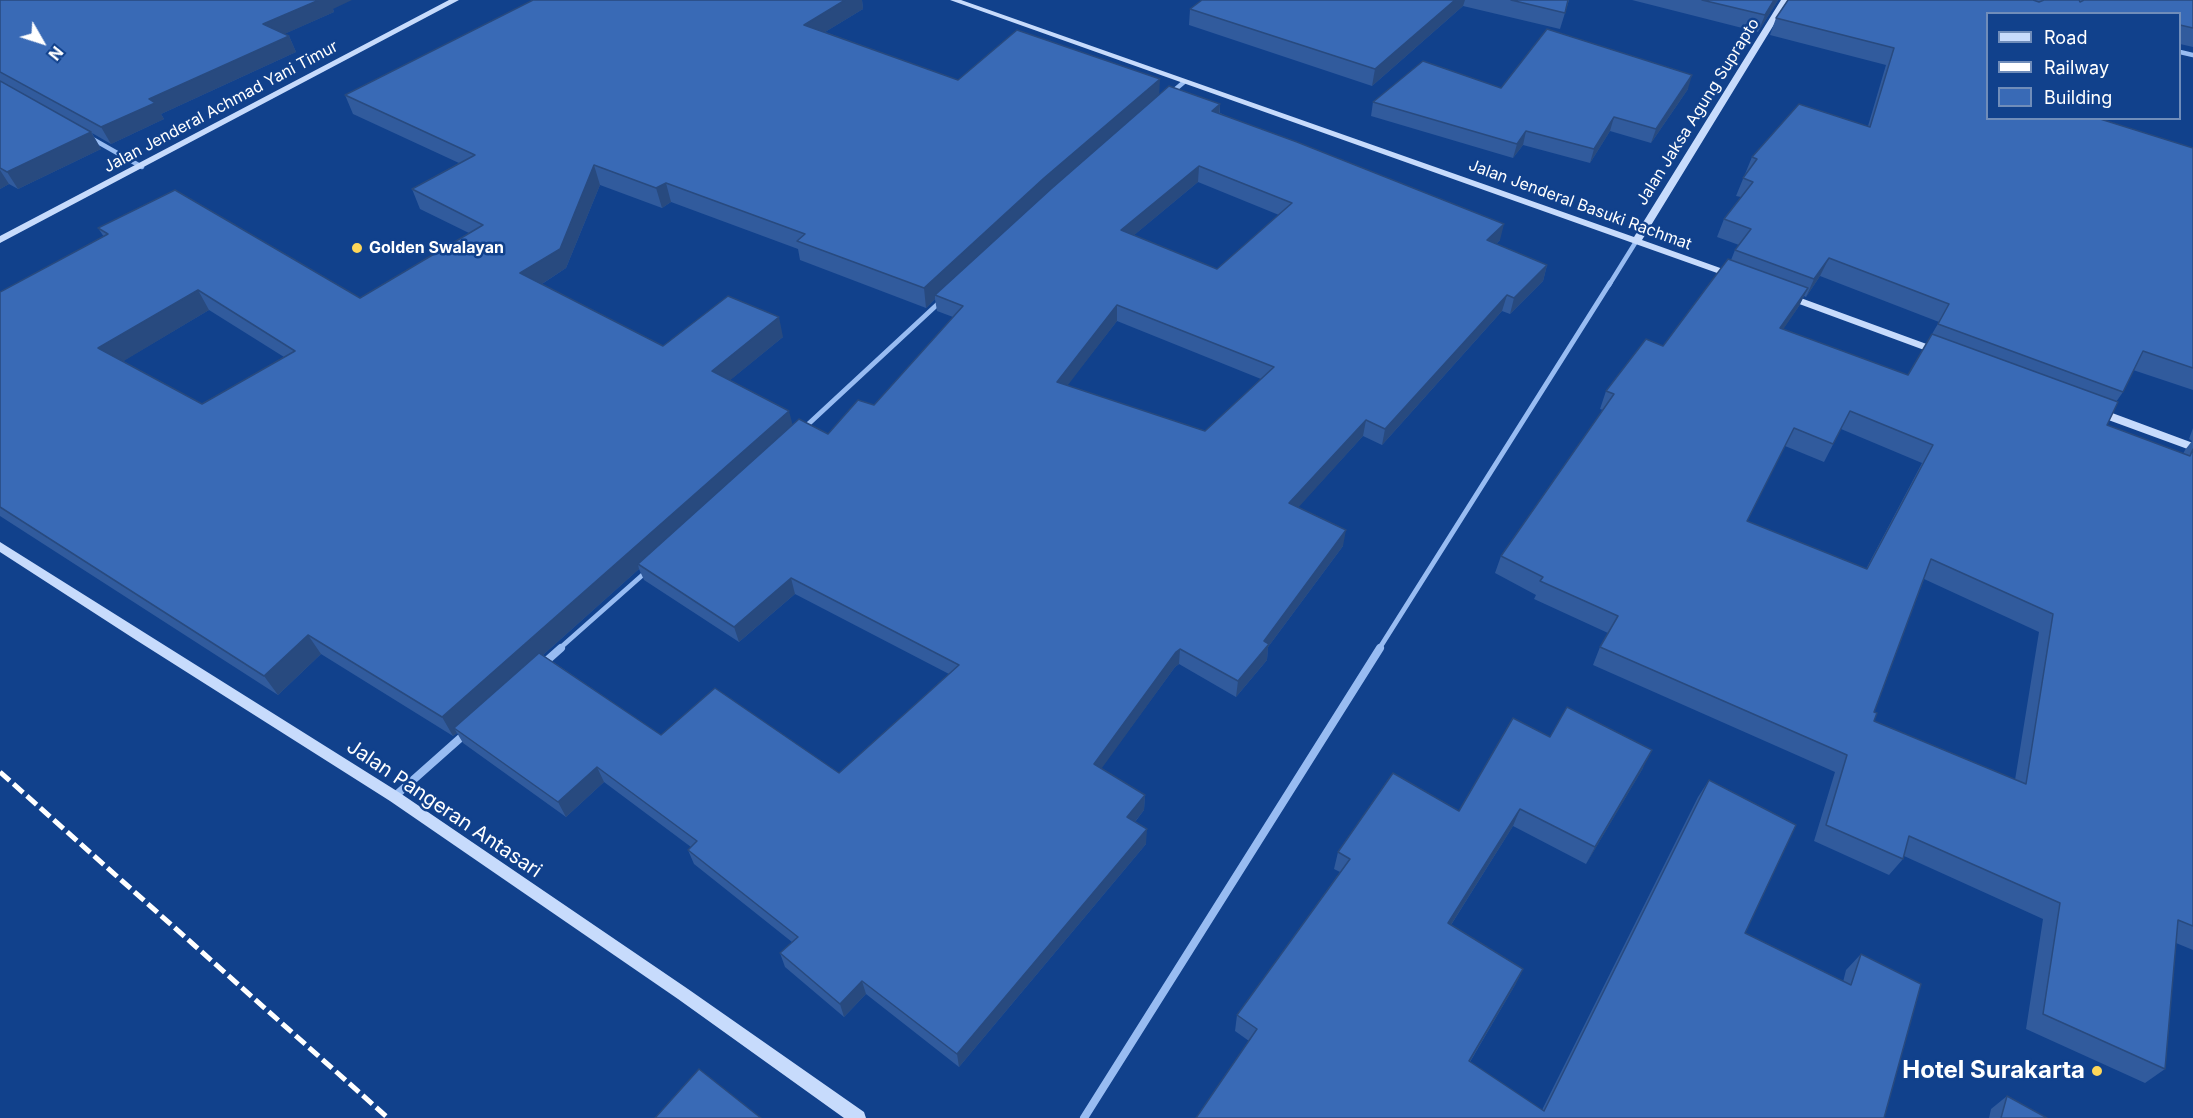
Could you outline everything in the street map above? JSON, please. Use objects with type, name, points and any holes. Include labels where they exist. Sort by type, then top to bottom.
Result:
[{"type":"street","name":"Jalan Jenderal Achmad Yani Timur","points":[[0,240],[455,0]]},
{"type":"street","name":"Jalan Jenderal Basuki Rachmat","points":[[954,0],[1637,240],[1748,282]]},
{"type":"street","name":"Jalan Jaksa Agung Suprapto","points":[[1637,240],[1785,0]]},
{"type":"street","points":[[1167,97],[1184,82]]},
{"type":"street","points":[[81,132],[142,166]]},
{"type":"street","points":[[1083,1118],[1637,240]]},
{"type":"street","points":[[1782,294],[1948,356]]},
{"type":"street","points":[[797,434],[944,297]]},
{"type":"street","points":[[2082,406],[2193,447]]},
{"type":"street","name":"Jalan Pangeran Antasari","points":[[0,546],[395,797],[683,994],[858,1118]]},
{"type":"street","points":[[535,671],[649,569]]},
{"type":"street","points":[[395,797],[474,726]]},
{"type":"building","points":[[0,0],[319,0],[263,24],[289,36],[149,99],[155,103],[101,127],[0,72]]},
{"type":"building","points":[[533,0],[845,0],[804,25],[958,80],[1017,30],[1160,79],[1044,178],[924,288],[797,241],[805,234],[666,183],[656,188],[594,165],[560,249],[520,273],[663,346],[728,296],[779,317],[712,371],[789,411],[442,717],[308,635],[264,676],[0,507],[0,292],[108,234],[98,228],[175,190],[360,298],[483,225],[412,189],[475,155],[345,95]],"holes":[[[198,290],[295,351],[202,404],[98,348]]]},
{"type":"building","points":[[1202,0],[1455,0],[1375,69],[1190,9]]},
{"type":"building","points":[[1511,0],[1568,0],[1565,13]]},
{"type":"building","points":[[1702,0],[1774,0],[1765,15]]},
{"type":"building","points":[[1788,0],[2033,0],[2039,2],[2079,0],[2080,2],[2084,0],[2193,0],[2193,28],[2181,25],[2181,12],[1986,12],[1986,120],[2103,120],[2193,148],[2193,368],[2143,351],[2123,392],[1938,324],[1949,304],[1829,258],[1814,279],[1735,250],[1751,229],[1724,219],[1753,182],[1743,178],[1757,159],[1752,157],[1799,104],[1870,127],[1894,48],[1776,18]]},
{"type":"building","points":[[1547,29],[1692,75],[1656,129],[1614,117],[1594,149],[1526,131],[1517,144],[1373,102],[1423,61],[1501,88]]},
{"type":"building","points":[[0,81],[91,132],[7,172],[0,168]]},
{"type":"building","points":[[1169,86],[1220,104],[1212,111],[1504,224],[1487,240],[1547,265],[1514,298],[1507,295],[1385,429],[1366,420],[1289,503],[1346,530],[1264,641],[1269,644],[1238,681],[1180,649],[1176,652],[1094,764],[1145,795],[1127,817],[1147,829],[957,1054],[862,981],[840,1004],[780,953],[798,937],[688,850],[697,841],[597,767],[558,802],[454,728],[539,653],[661,735],[715,688],[839,773],[959,665],[791,578],[734,627],[638,564],[799,419],[828,434],[858,400],[874,405],[963,306],[935,295]],"holes":[[[1199,166],[1292,203],[1217,269],[1121,230]],[[1117,305],[1274,367],[1205,431],[1057,382]]]},
{"type":"building","points":[[1728,259],[1808,288],[1780,328],[1908,375],[1932,334],[2118,402],[2107,425],[2190,456],[2193,449],[2193,926],[2178,920],[2165,1069],[2043,1014],[2060,903],[1909,836],[1903,859],[1826,825],[1847,755],[1600,647],[1618,616],[1540,581],[1543,577],[1501,556],[1614,394],[1606,391],[1646,339],[1663,346]],"holes":[[[1850,411],[1933,445],[1867,569],[1747,521],[1794,428],[1833,444]],[[1931,559],[2053,614],[2026,784],[1874,721],[1877,713],[1874,712]]]},
{"type":"building","points":[[1567,707],[1652,750],[1595,847],[1520,809],[1448,923],[1523,969],[1469,1061],[1544,1111],[1709,780],[1796,825],[1745,933],[1851,985],[1861,954],[1921,984],[1884,1118],[1196,1118],[1257,1029],[1237,1015],[1350,859],[1338,852],[1393,773],[1459,811],[1513,718],[1550,737]]},
{"type":"building","points":[[699,1069],[761,1118],[655,1118]]},
{"type":"building","points":[[2007,1096],[2047,1118],[2001,1118]]},
{"type":"railway","points":[[0,772],[388,1118]]},
{"type":"place","name":"Golden Swalayan","points":[[357,248]]},
{"type":"place","name":"Hotel Surakarta","points":[[2097,1071]]}]
